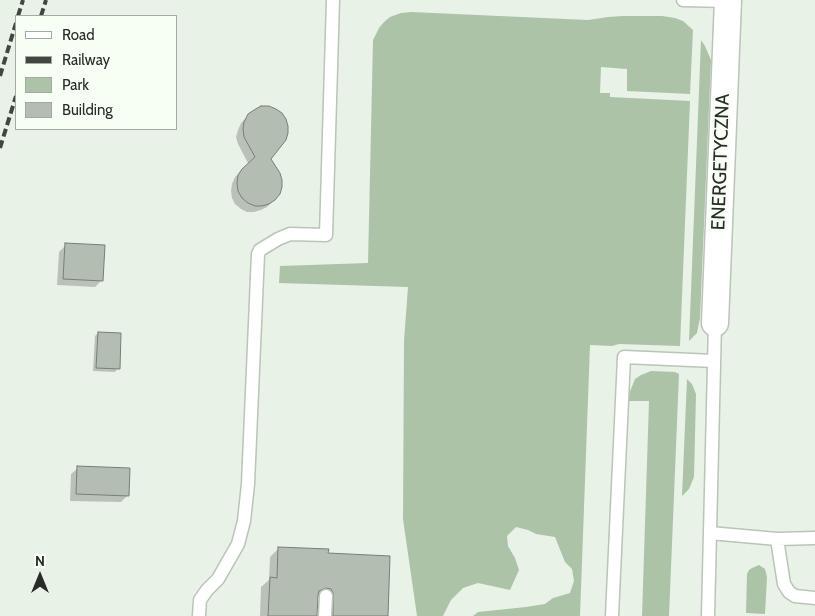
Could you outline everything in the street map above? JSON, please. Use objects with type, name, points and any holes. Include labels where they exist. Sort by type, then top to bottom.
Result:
[{"type":"street","name":"ENERGETYCZNA","points":[[715,323],[728,1]]},
{"type":"lane","points":[[199,616],[200,600],[218,579],[238,544],[244,521],[248,484],[258,254],[260,250],[290,234],[326,235],[333,0]]},
{"type":"lane","points":[[683,0],[728,1]]},
{"type":"lane","points":[[708,616],[715,323]]},
{"type":"lane","points":[[612,616],[624,357],[714,361]]},
{"type":"lane","points":[[710,533],[778,539],[815,538]]},
{"type":"lane","points":[[778,539],[784,584],[789,592],[795,596],[815,598]]},
{"type":"lane","points":[[325,616],[326,596]]},
{"type":"green space","points":[[411,12],[588,20],[623,16],[662,16],[683,21],[693,30],[690,94],[627,91],[627,69],[601,67],[600,93],[610,93],[610,97],[690,101],[680,346],[590,345],[580,616],[473,616],[478,612],[545,604],[553,598],[570,593],[574,581],[572,569],[565,562],[555,537],[536,534],[516,527],[507,536],[508,546],[519,570],[510,590],[478,583],[463,588],[451,600],[443,616],[417,616],[403,519],[404,341],[408,287],[279,283],[280,266],[368,263],[373,40],[379,28],[390,17]]},
{"type":"green space","points":[[701,40],[711,60],[700,318],[697,333],[689,341]]},
{"type":"green space","points":[[651,371],[675,372],[679,374],[669,616],[642,616],[649,401],[629,401],[629,394],[635,379]]},
{"type":"green space","points":[[687,379],[692,384],[696,394],[694,477],[689,489],[682,496]]},
{"type":"green space","points":[[759,565],[765,569],[767,577],[765,614],[746,613],[747,574],[749,570]]},
{"type":"building","points":[[261,106],[269,106],[282,113],[286,119],[288,133],[286,140],[271,159],[282,180],[280,194],[269,204],[255,206],[242,198],[238,191],[237,183],[238,175],[242,169],[255,157],[244,137],[244,122],[248,114]]},
{"type":"building","points":[[65,243],[105,245],[103,281],[63,279]]},
{"type":"building","points":[[98,332],[121,333],[120,369],[96,368]]},
{"type":"building","points":[[77,466],[130,468],[129,496],[76,494]]},
{"type":"building","points":[[278,547],[329,549],[328,553],[390,556],[388,616],[333,616],[333,593],[331,589],[326,588],[319,591],[317,616],[268,616],[270,577],[277,578]]},
{"type":"railway","points":[[18,15],[23,0]]},
{"type":"railway","points":[[41,15],[46,0]]},
{"type":"railway","points":[[0,76],[15,26]]},
{"type":"railway","points":[[0,148],[15,99]]}]
